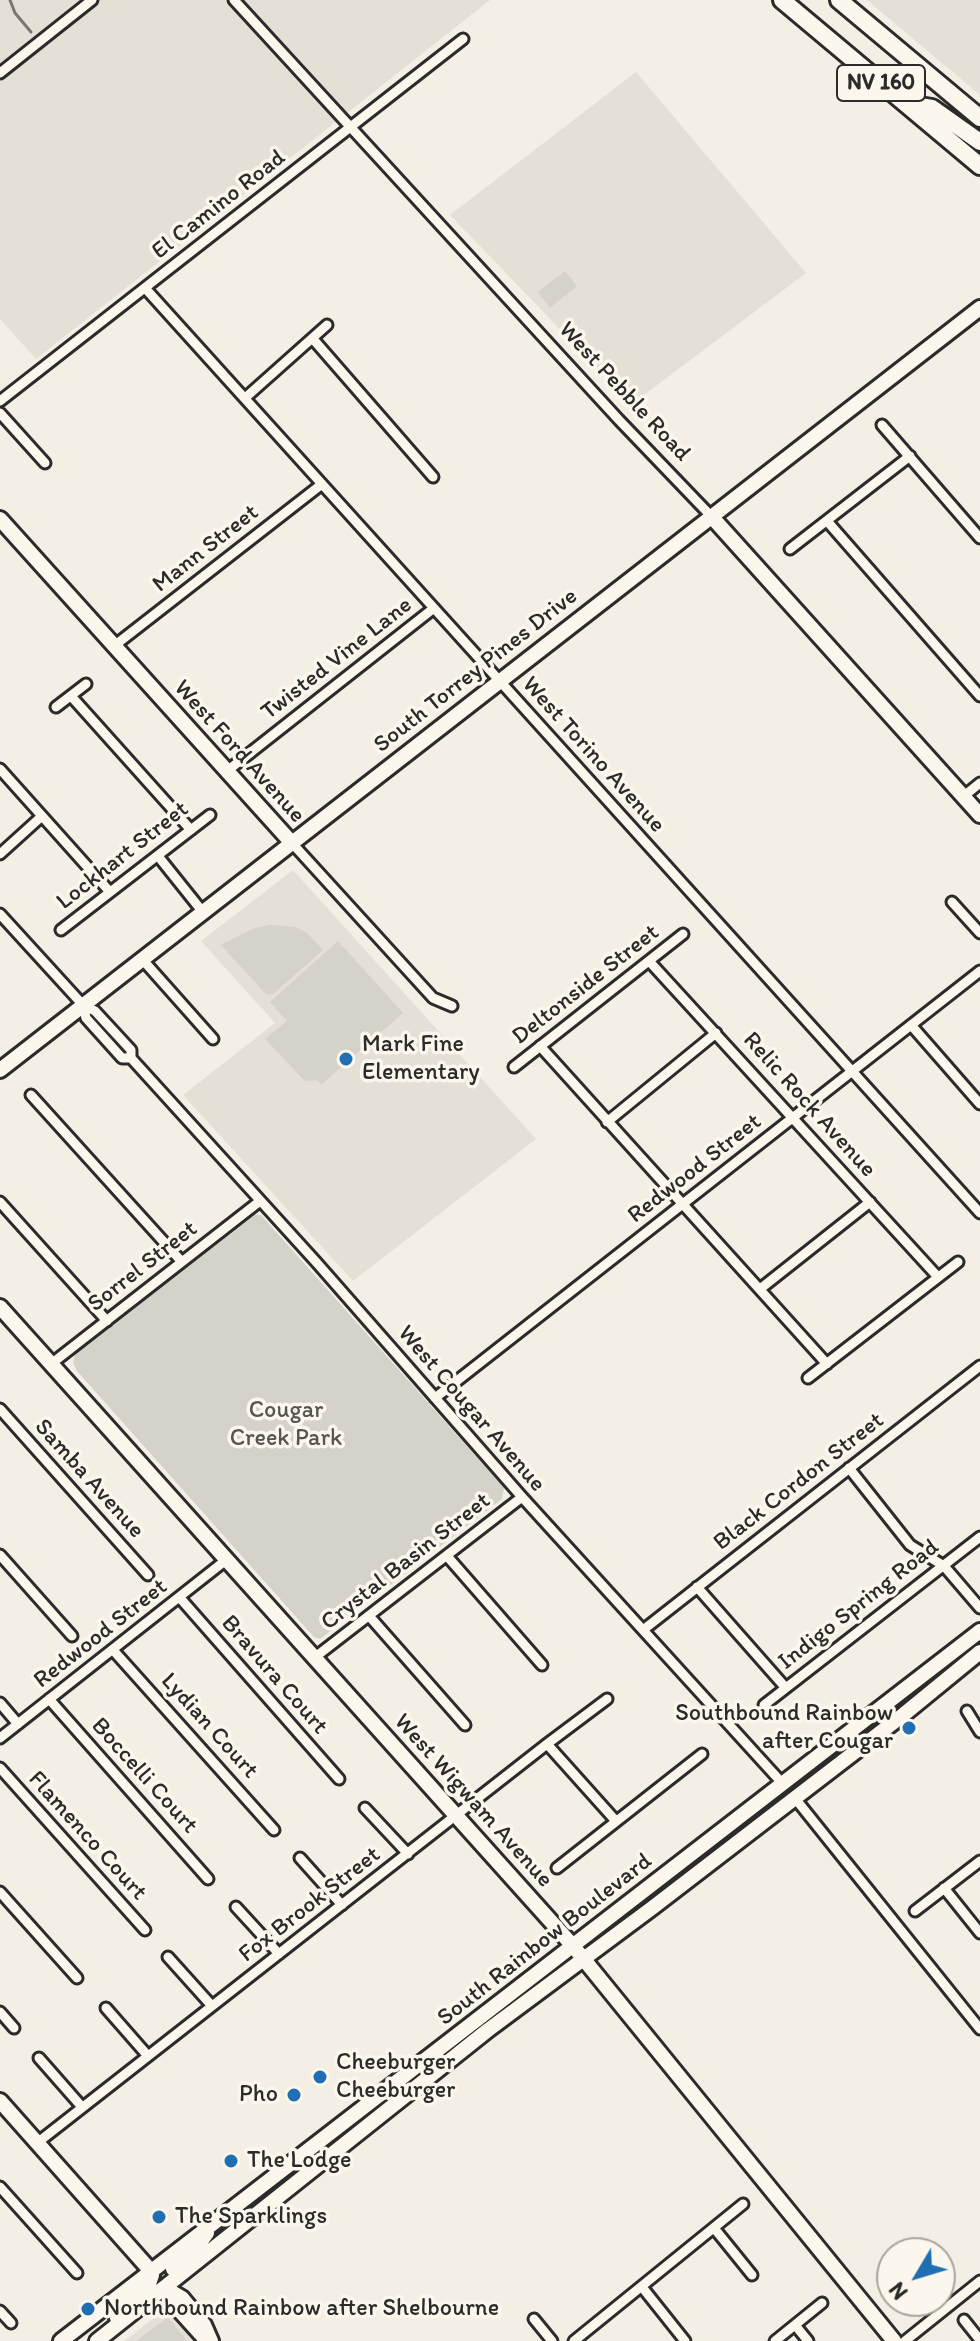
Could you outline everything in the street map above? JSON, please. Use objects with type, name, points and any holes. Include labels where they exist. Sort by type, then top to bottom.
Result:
[{"type":"highway","name":"NV 160","points":[[782,0],[980,166]]},
{"type":"highway","name":"NV 160","points":[[839,0],[980,118]]},
{"type":"highway","points":[[906,103],[932,108],[980,142]]},
{"type":"street","points":[[0,73],[92,0]]},
{"type":"street","name":"West Pebble Road","points":[[234,0],[613,414],[711,516],[980,815]]},
{"type":"street","name":"El Camino Road","points":[[0,401],[463,39]]},
{"type":"street","name":"West Torino Avenue","points":[[145,288],[980,1213]]},
{"type":"street","name":"South Torrey Pines Drive","points":[[0,1070],[980,308]]},
{"type":"street","points":[[245,398],[327,325]]},
{"type":"street","points":[[313,339],[433,477]]},
{"type":"street","points":[[0,413],[45,463]]},
{"type":"street","points":[[882,425],[980,538]]},
{"type":"street","points":[[790,549],[910,456]]},
{"type":"street","name":"Mann Street","points":[[114,646],[322,484]]},
{"type":"street","name":"West Ford Avenue","points":[[0,519],[433,998],[452,1006]]},
{"type":"street","points":[[827,521],[980,696]]},
{"type":"street","name":"Twisted Vine Lane","points":[[227,771],[434,608]]},
{"type":"street","points":[[56,707],[86,684]]},
{"type":"street","points":[[71,696],[191,830]]},
{"type":"street","points":[[0,769],[110,892]]},
{"type":"street","points":[[964,796],[980,783]]},
{"type":"street","name":"Lockhart Street","points":[[61,930],[210,815]]},
{"type":"street","points":[[0,854],[42,816]]},
{"type":"street","points":[[158,856],[202,911]]},
{"type":"street","points":[[952,902],[980,933]]},
{"type":"street","name":"West Cougar Avenue","points":[[0,914],[83,1005],[86,1018],[122,1058],[131,1058],[522,1497],[783,1784]]},
{"type":"street","name":"Deltonside Street","points":[[514,1067],[683,934]]},
{"type":"street","points":[[142,959],[213,1039]]},
{"type":"street","name":"Relic Rock Avenue","points":[[649,961],[938,1277]]},
{"type":"street","name":"Redwood Street","points":[[435,1398],[980,971]]},
{"type":"street","points":[[911,1025],[980,1104]]},
{"type":"street","points":[[607,1122],[716,1033]]},
{"type":"street","points":[[540,1046],[827,1364]]},
{"type":"street","points":[[31,1095],[182,1262]]},
{"type":"street","name":"Sorrel Street","points":[[51,1364],[260,1201]]},
{"type":"street","points":[[0,1202],[107,1321]]},
{"type":"street","points":[[760,1289],[870,1202]]},
{"type":"street","points":[[808,1378],[958,1262]]},
{"type":"street","name":"West Wigwam Avenue","points":[[0,1307],[578,1952],[894,2341]]},
{"type":"street","name":"Black Cordon Street","points":[[643,1630],[980,1366]]},
{"type":"street","name":"Samba Avenue","points":[[0,1409],[148,1575]]},
{"type":"street","points":[[849,1468],[910,1545],[944,1566],[980,1608]]},
{"type":"street","name":"Crystal Basin Street","points":[[314,1658],[522,1497]]},
{"type":"street","name":"Indigo Spring Road","points":[[764,1705],[980,1537]]},
{"type":"street","points":[[0,1555],[72,1636]]},
{"type":"street","points":[[447,1556],[542,1665]]},
{"type":"street","name":"Redwood Street","points":[[0,1738],[226,1560]]},
{"type":"street","points":[[697,1587],[785,1687]]},
{"type":"street","name":"Bravura Court","points":[[180,1598],[339,1779]]},
{"type":"street","points":[[370,1617],[465,1725]]},
{"type":"street","name":"South Rainbow Boulevard","points":[[100,2339],[381,2114],[783,1784],[980,1631]]},
{"type":"street","points":[[948,1678],[957,1660],[980,1640]]},
{"type":"street","name":"Lydian Court","points":[[113,1650],[274,1830]]},
{"type":"street","name":"South Rainbow Boulevard","points":[[61,2341],[428,2058],[732,1846],[980,1652]]},
{"type":"street","name":"Boccelli Court","points":[[49,1699],[208,1879]]},
{"type":"street","name":"Fox Brook Street","points":[[37,2143],[607,1699]]},
{"type":"street","points":[[0,1703],[18,1724]]},
{"type":"street","points":[[967,1711],[980,1732]]},
{"type":"street","points":[[850,1731],[845,1745],[802,1779],[794,1797],[980,2029]]},
{"type":"street","points":[[547,1744],[615,1820]]},
{"type":"street","points":[[557,1868],[702,1754]]},
{"type":"street","name":"Flamenco Court","points":[[0,1768],[145,1930]]},
{"type":"street","points":[[732,1846],[742,1827],[781,1792],[783,1784]]},
{"type":"street","points":[[365,1808],[408,1854]]},
{"type":"street","points":[[300,1858],[342,1905]]},
{"type":"street","points":[[915,1911],[980,1861]]},
{"type":"street","points":[[944,1888],[980,1933]]},
{"type":"street","points":[[0,1892],[77,1978]]},
{"type":"street","points":[[236,1907],[279,1954]]},
{"type":"street","points":[[168,1957],[212,2006]]},
{"type":"street","points":[[106,2008],[148,2056]]},
{"type":"street","points":[[0,2012],[14,2028]]},
{"type":"street","points":[[39,2058],[82,2107]]},
{"type":"street","points":[[381,2114],[383,2105],[407,2085],[428,2058]]},
{"type":"street","points":[[0,2101],[150,2270],[152,2275],[148,2287],[128,2303],[100,2339]]},
{"type":"street","points":[[302,2177],[350,2131],[358,2112]]},
{"type":"street","points":[[0,2187],[77,2273]]},
{"type":"street","points":[[574,2341],[743,2204]]},
{"type":"street","points":[[209,2341],[173,2305],[165,2288],[171,2271],[194,2251],[217,2219]]},
{"type":"street","points":[[714,2228],[752,2275]]},
{"type":"street","points":[[905,2341],[980,2281]]},
{"type":"street","points":[[642,2287],[685,2341]]},
{"type":"street","points":[[775,2341],[822,2303]]},
{"type":"street","points":[[0,2311],[11,2323]]},
{"type":"street","points":[[534,2319],[552,2341]]},
{"type":"street","points":[[964,2320],[980,2340]]},
{"type":"street","points":[[795,2325],[808,2341]]},
{"type":"shaded area","points":[[0,0],[490,0],[36,359],[0,319]]},
{"type":"shaded area","points":[[867,0],[980,0],[980,95]]},
{"type":"shaded area","points":[[636,72],[806,273],[632,404],[450,215]]},
{"type":"shaded area","name":"Mark Fine Elementary","points":[[293,870],[536,1139],[353,1281],[183,1095],[275,1023],[201,941]]},
{"type":"shaded area","points":[[170,2310],[195,2341],[124,2341],[162,2312]]},
{"type":"green space","points":[[565,271],[577,286],[550,308],[538,292]]},
{"type":"green space","points":[[269,925],[296,927],[307,933],[323,950],[272,995],[266,994],[221,945],[252,929]]},
{"type":"green space","points":[[338,941],[403,1013],[322,1084],[316,1080],[305,1081],[265,1039],[287,1021],[270,1002]]},
{"type":"green space","name":"Cougar Creek Park","points":[[255,1215],[261,1215],[504,1488],[502,1499],[320,1639],[314,1637],[73,1363],[75,1354]]},
{"type":"green space","points":[[168,2317],[187,2341],[136,2341]]},
{"type":"waterway","points":[[10,0],[15,13],[31,32]]},
{"type":"place","name":"Mark Fine Elementary","points":[[346,1059]]},
{"type":"place","name":"Southbound Rainbow after Cougar","points":[[909,1728]]},
{"type":"place","name":"Cheeburger Cheeburger","points":[[320,2077]]},
{"type":"place","name":"Pho","points":[[294,2095]]},
{"type":"place","name":"The Lodge","points":[[231,2161]]},
{"type":"place","name":"The Sparklings","points":[[159,2217]]},
{"type":"place","name":"Northbound Rainbow after Shelbourne","points":[[88,2309]]}]
